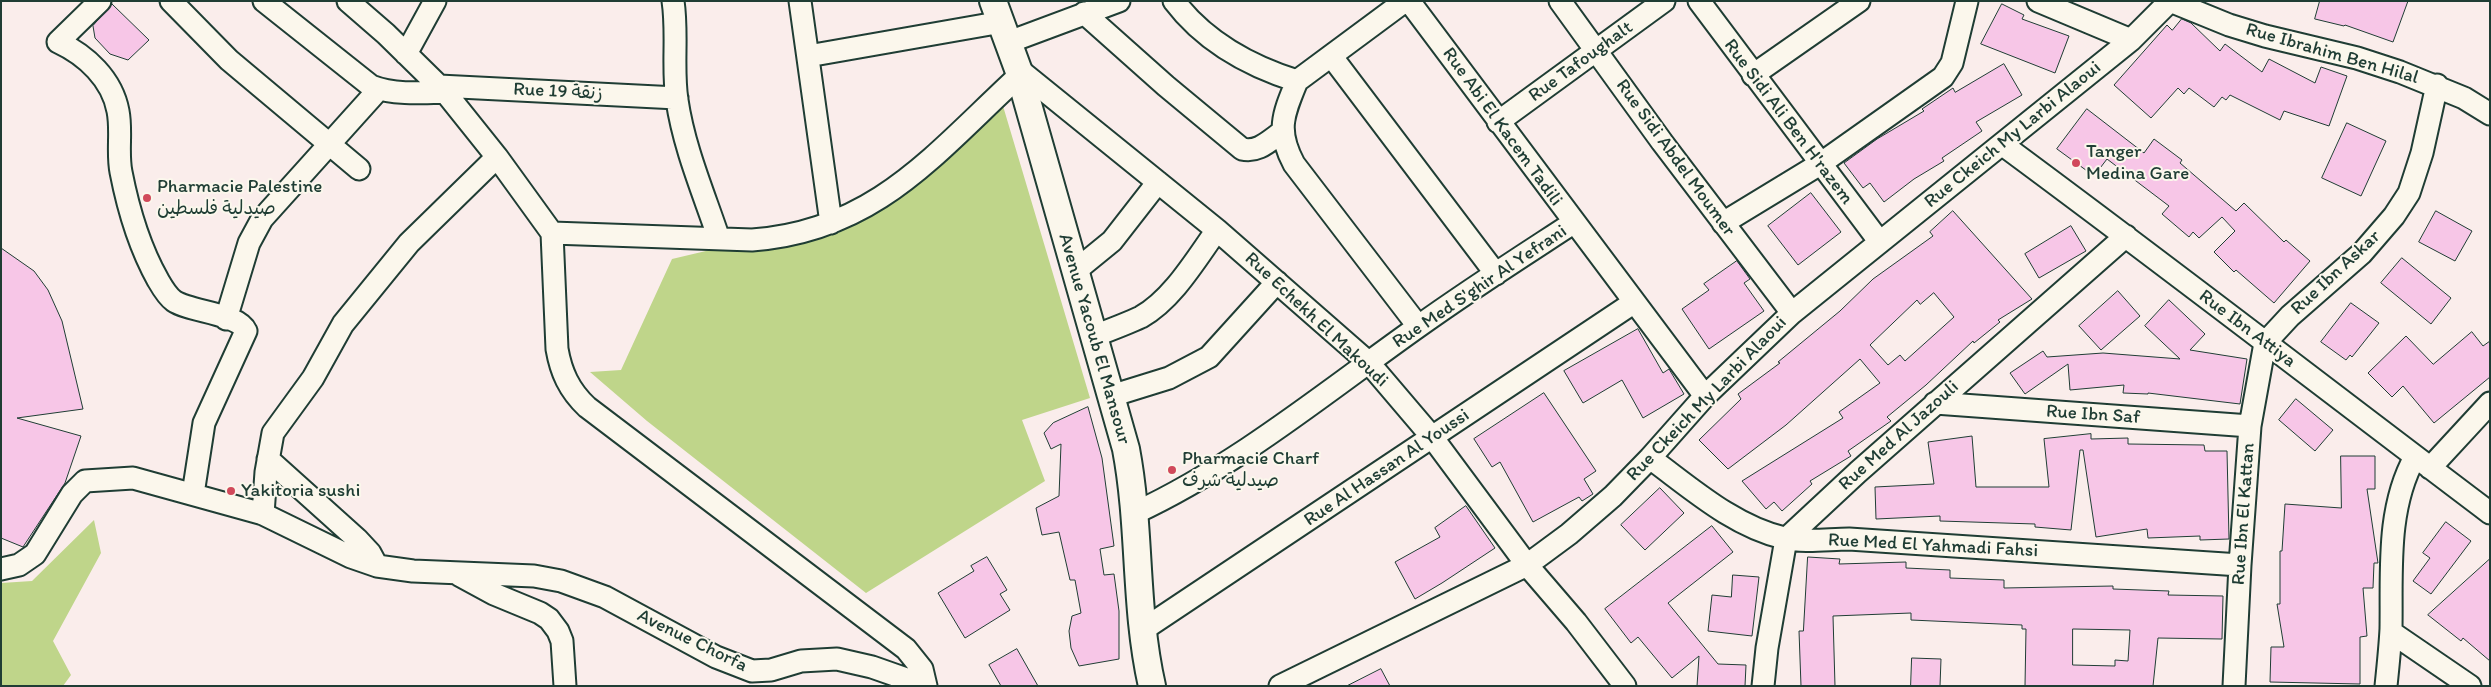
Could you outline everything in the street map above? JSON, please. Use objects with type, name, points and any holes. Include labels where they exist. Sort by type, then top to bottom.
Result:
[{"type":"street","points":[[100,1],[58,42],[76,50],[91,63],[113,98],[118,111],[120,162],[125,189],[144,248],[158,280],[176,302],[244,327],[246,335],[204,423],[193,494]]},
{"type":"street","points":[[171,1],[229,60],[359,169]]},
{"type":"street","points":[[226,319],[254,231],[268,211],[379,89],[345,66],[264,1]]},
{"type":"street","points":[[348,1],[442,89],[497,157],[552,233],[557,349],[561,368],[575,395],[587,407],[906,649],[922,669],[926,686]]},
{"type":"street","points":[[406,54],[435,1]]},
{"type":"street","points":[[673,1],[676,30],[677,98],[683,131],[719,239]]},
{"type":"street","points":[[800,1],[831,223]]},
{"type":"street","points":[[808,56],[1001,22],[1084,13],[1119,1]]},
{"type":"street","points":[[1174,1],[1194,24],[1231,53],[1253,66],[1297,81]]},
{"type":"street","points":[[1407,1],[1297,81],[1282,132],[1284,146],[1294,164],[1418,326]]},
{"type":"street","name":"Rue Abi El Kacem Tadili","points":[[1407,1],[1704,396]]},
{"type":"street","name":"Rue Sidi Abdel Moumer","points":[[1560,1],[1723,223],[1792,313]]},
{"type":"street","name":"Rue Tafoughalt","points":[[1498,122],[1664,1]]},
{"type":"street","name":"Rue Sidi Ali Ben H'razem","points":[[1699,1],[1879,241]]},
{"type":"street","points":[[1754,75],[1859,1]]},
{"type":"street","points":[[1723,223],[1820,164],[1944,77],[1952,63],[1967,1]]},
{"type":"street","points":[[2038,1],[2131,40]]},
{"type":"street","name":"Rue Ckeich My Larbi Alaoui","points":[[1280,686],[1527,565],[1569,534],[1613,496],[1650,458],[1704,396],[1792,313],[1879,241],[2003,145],[2131,40],[2170,1]]},
{"type":"street","name":"Rue Ibrahim Ben Hilal","points":[[2170,1],[2229,25],[2265,36],[2357,58],[2436,85],[2464,98],[2490,114]]},
{"type":"street","points":[[1084,13],[1166,86],[1242,149],[1251,151],[1259,148],[1282,132]]},
{"type":"street","name":"Avenue Yacoub El Mansour","points":[[1001,22],[1018,72],[1126,449],[1135,513],[1141,631],[1152,686]]},
{"type":"street","points":[[1332,56],[1496,274]]},
{"type":"street","points":[[552,233],[719,239],[784,237],[831,223],[889,193],[918,172],[1018,72]]},
{"type":"street","name":"Rue Echekh El Makoudi","points":[[1018,72],[1217,230],[1369,363],[1432,438],[1527,565],[1576,622],[1625,686]]},
{"type":"street","name":"Rue Ibn Askar","points":[[2265,343],[2290,316],[2362,253],[2394,216],[2409,193],[2422,152],[2436,85]]},
{"type":"street","name":"Rue 19 زنقة","points":[[379,89],[442,89],[677,98]]},
{"type":"street","name":"Rue Ibn Attiya","points":[[2003,145],[2290,360],[2328,393],[2490,513]]},
{"type":"street","points":[[263,514],[271,439],[277,427],[313,378],[343,324],[359,301],[409,243],[497,157]]},
{"type":"street","points":[[1074,272],[1095,257],[1112,241],[1158,182]]},
{"type":"street","name":"Rue Med S'ghir Al Yefrani","points":[[1135,513],[1178,491],[1224,462],[1369,363],[1418,326],[1573,223]]},
{"type":"street","points":[[1094,336],[1140,317],[1153,309],[1179,281],[1217,230]]},
{"type":"street","name":"Rue Med Al Jazouli","points":[[1786,539],[2126,236]]},
{"type":"street","points":[[1112,396],[1169,378],[1209,357],[1276,282]]},
{"type":"street","name":"Rue Al Hassan Al Youssi","points":[[1141,631],[1633,303]]},
{"type":"street","name":"Rue Ibn El Kattan","points":[[2234,686],[2250,426],[2265,343]]},
{"type":"street","points":[[2386,686],[2391,632],[2394,528],[2404,483],[2423,463],[2490,403]]},
{"type":"street","name":"Rue Ibn Saf","points":[[1936,404],[2250,426]]},
{"type":"street","name":"Rue Med El Yahmadi Fahsi","points":[[1650,458],[1734,518],[1757,529],[1786,539],[1849,539],[2240,565]]},
{"type":"street","points":[[268,460],[357,539],[370,553],[377,566]]},
{"type":"street","name":"Avenue Chorfa","points":[[1,569],[19,565],[35,554],[72,494],[86,481],[133,478],[263,514],[344,553],[377,566],[459,574],[534,576],[561,580],[605,598],[734,666],[752,671],[771,670],[801,661],[837,659],[872,667],[926,686]]},
{"type":"street","points":[[1763,686],[1767,648],[1786,539]]},
{"type":"street","points":[[459,574],[494,594],[540,612],[554,624],[563,650],[565,686]]},
{"type":"street","points":[[2391,632],[2470,686]]},
{"type":"green space","points":[[1003,106],[1090,398],[1022,420],[1045,481],[866,593],[647,421],[590,372],[621,370],[672,259],[871,212]]},
{"type":"green space","points":[[94,520],[101,553],[53,641],[71,675],[63,686],[1,686],[1,583],[32,581]]},
{"type":"building","points":[[2320,1],[2408,1],[2393,42],[2345,25],[2315,19]]},
{"type":"building","points":[[112,4],[149,40],[128,60],[110,54],[95,38],[93,26]]},
{"type":"building","points":[[2002,4],[2024,15],[2022,19],[2069,36],[2055,73],[1981,44]]},
{"type":"building","points":[[2182,19],[2191,23],[2220,51],[2225,44],[2262,72],[2269,59],[2315,83],[2321,67],[2347,76],[2329,126],[2284,111],[2280,120],[2230,95],[2226,100],[2222,97],[2214,107],[2189,88],[2184,94],[2178,88],[2151,118],[2114,85],[2167,25],[2172,30]]},
{"type":"building","points":[[2004,64],[2022,95],[1976,122],[1982,131],[1942,158],[1944,161],[1914,179],[1884,202],[1870,183],[1863,188],[1844,163],[1877,139],[1924,111],[1922,109],[1953,88],[1955,92]]},
{"type":"building","points":[[2087,109],[2144,153],[2154,139],[2182,160],[2180,163],[2236,211],[2244,203],[2284,242],[2286,240],[2310,261],[2274,303],[2236,270],[2234,272],[2214,252],[2235,231],[2222,217],[2199,238],[2193,232],[2189,237],[2162,214],[2169,206],[2107,159],[2094,176],[2057,149]]},
{"type":"building","points":[[2347,123],[2386,141],[2361,196],[2322,178]]},
{"type":"building","points":[[1811,193],[1841,232],[1798,265],[1768,226]]},
{"type":"building","points":[[1953,211],[2032,299],[1998,320],[2000,322],[1974,343],[1973,341],[1926,385],[1887,417],[1891,421],[1848,451],[1851,456],[1810,481],[1812,484],[1782,511],[1774,502],[1766,509],[1742,481],[1843,418],[1839,412],[1880,383],[1860,359],[1786,425],[1728,469],[1699,440],[1741,399],[1738,394],[1780,363],[1778,362],[1840,311],[1873,279],[1933,236],[1930,232]],"holes":[[[1934,293],[1954,317],[1905,361],[1900,355],[1888,365],[1870,345],[1917,300],[1920,304]]]},
{"type":"building","points":[[2436,211],[2472,231],[2455,261],[2419,242]]},
{"type":"building","points":[[2071,226],[2086,251],[2039,278],[2025,254]]},
{"type":"building","points":[[1,248],[34,271],[48,290],[62,321],[83,409],[17,418],[81,436],[65,483],[23,547],[1,538]]},
{"type":"building","points":[[2402,258],[2451,298],[2431,324],[2381,283]]},
{"type":"building","points":[[1737,261],[1750,279],[1744,283],[1764,311],[1709,349],[1682,309],[1709,290],[1704,284]]},
{"type":"building","points":[[2118,291],[2140,316],[2101,350],[2079,326]]},
{"type":"building","points":[[2169,300],[2205,334],[2190,350],[2247,359],[2240,404],[2148,393],[2123,393],[2124,385],[2070,390],[2068,364],[2025,394],[2010,373],[2043,351],[2047,357],[2103,353],[2180,359],[2145,326]]},
{"type":"building","points":[[2351,303],[2379,323],[2352,357],[2350,355],[2346,360],[2321,342]]},
{"type":"building","points":[[1638,329],[1663,373],[1669,369],[1684,394],[1643,418],[1622,380],[1583,403],[1564,371]]},
{"type":"building","points":[[2472,332],[2483,346],[2490,341],[2490,377],[2434,423],[2403,386],[2392,397],[2368,373],[2406,336],[2433,364]]},
{"type":"building","points":[[1544,393],[1596,471],[1584,479],[1593,494],[1582,501],[1579,497],[1533,522],[1500,462],[1492,467],[1474,439]]},
{"type":"building","points":[[2296,399],[2333,430],[2315,451],[2279,420]]},
{"type":"building","points":[[1088,407],[1102,458],[1114,546],[1100,549],[1104,575],[1114,574],[1119,611],[1119,659],[1079,666],[1071,648],[1069,631],[1072,616],[1081,613],[1075,580],[1070,580],[1059,532],[1042,535],[1036,508],[1059,496],[1061,444],[1051,449],[1044,433],[1053,423]]},
{"type":"building","points":[[2091,434],[2091,439],[2128,438],[2128,444],[2204,445],[2205,451],[2227,451],[2229,539],[2200,540],[2200,536],[2148,538],[2147,529],[2096,537],[2083,450],[2080,450],[2071,530],[2035,527],[2035,524],[1940,521],[1940,516],[1876,519],[1875,487],[1934,484],[1928,442],[1972,436],[1976,487],[2049,487],[2044,439]]},
{"type":"building","points":[[2341,456],[2375,456],[2375,489],[2367,489],[2378,563],[2374,563],[2373,588],[2363,588],[2367,636],[2360,637],[2360,684],[2270,682],[2271,647],[2284,647],[2277,604],[2280,604],[2280,551],[2282,551],[2285,504],[2341,508]]},
{"type":"building","points":[[1660,488],[1684,513],[1645,550],[1621,525]]},
{"type":"building","points":[[1466,506],[1495,548],[1415,599],[1395,562],[1440,537],[1435,528]]},
{"type":"building","points":[[2446,522],[2471,541],[2431,594],[2413,581],[2430,558],[2423,553]]},
{"type":"building","points":[[1712,526],[1733,552],[1668,603],[1718,664],[1746,665],[1745,686],[1697,686],[1699,656],[1672,678],[1638,637],[1631,643],[1605,609]]},
{"type":"building","points":[[987,557],[1007,590],[1000,594],[1010,610],[965,638],[938,593],[974,571],[971,566]]},
{"type":"building","points":[[1808,557],[1840,559],[1839,564],[1906,562],[1906,568],[1950,570],[1950,578],[2004,580],[2004,588],[2113,586],[2113,589],[2169,591],[2168,595],[2223,596],[2222,639],[2158,638],[2153,686],[2025,686],[2026,629],[2022,629],[2022,625],[1911,620],[1911,613],[1833,616],[1835,686],[1801,686],[1799,631],[1803,631]],"holes":[[[2073,629],[2130,630],[2128,661],[2115,660],[2115,666],[2073,665]]]},
{"type":"building","points":[[2490,559],[2490,661],[2463,638],[2461,641],[2428,615]]},
{"type":"building","points":[[1733,575],[1759,577],[1752,636],[1708,631],[1712,595],[1731,597]]},
{"type":"building","points":[[1017,649],[1038,686],[1001,686],[989,665]]},
{"type":"building","points":[[1912,658],[1941,659],[1940,686],[1911,686]]},
{"type":"building","points":[[1381,669],[1390,686],[1347,686]]},
{"type":"place","name":"Tanger Medina Gare","points":[[2076,163]]},
{"type":"place","name":"Pharmacie Palestine صيدلية فلسطين","points":[[147,198]]},
{"type":"place","name":"Pharmacie Charf صيدلية شرف","points":[[1172,470]]},
{"type":"place","name":"Yakitoria sushi","points":[[231,491]]}]
